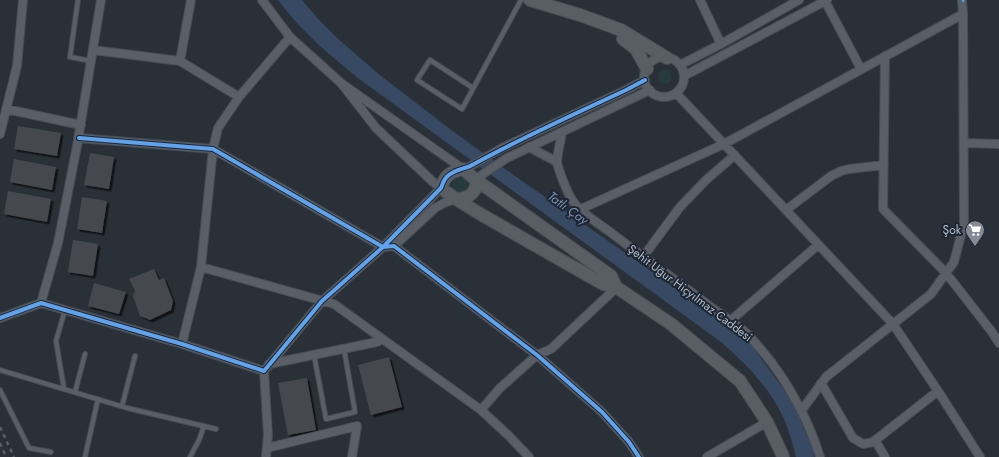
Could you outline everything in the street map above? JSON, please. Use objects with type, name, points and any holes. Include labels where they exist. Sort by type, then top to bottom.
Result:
[{"type":"street","points":[[0,134],[17,66],[23,0]]},
{"type":"street","points":[[41,303],[58,243],[79,138],[101,0]]},
{"type":"street","points":[[180,61],[191,0]]},
{"type":"street","points":[[262,0],[290,37],[341,83],[466,168],[611,276],[616,287]]},
{"type":"street","points":[[530,0],[580,15],[621,30],[667,58],[673,60],[680,65],[684,76],[680,88],[676,93],[670,96],[663,97],[656,95],[647,86],[646,74],[636,49],[622,38],[580,15]]},
{"type":"street","points":[[700,0],[721,44]]},
{"type":"street","points":[[680,65],[721,44],[799,0]]},
{"type":"street","points":[[684,76],[826,0],[861,69]]},
{"type":"street","points":[[802,410],[826,377],[931,294],[954,262],[964,223],[963,0]]},
{"type":"street","points":[[581,209],[724,144],[963,14]]},
{"type":"street","points":[[182,344],[201,267],[213,149],[218,128],[239,97],[290,37]]},
{"type":"street","points":[[93,50],[180,61],[239,97]]},
{"type":"street","points":[[885,56],[883,209],[946,273],[998,338]]},
{"type":"street","points":[[266,457],[268,435],[264,371],[322,301],[383,247],[441,188],[446,177],[626,90],[646,74],[650,64],[654,60],[667,58]]},
{"type":"street","points":[[341,83],[376,128],[441,188],[482,215],[603,284],[616,287],[671,324],[740,381],[767,422],[783,457]]},
{"type":"street","points":[[79,138],[213,149],[383,247],[394,246],[435,208],[456,198],[468,196],[476,188],[479,178],[507,158],[650,90]]},
{"type":"street","points":[[676,93],[893,324],[980,457]]},
{"type":"street","points":[[6,110],[81,125]]},
{"type":"street","points":[[529,147],[557,162],[562,132]]},
{"type":"street","points":[[964,143],[999,144]]},
{"type":"street","points":[[643,257],[680,207],[706,180],[735,155]]},
{"type":"street","name":"Şehit Uğur Hiçyılmaz Caddesi","points":[[557,162],[568,194],[581,209],[743,331],[762,351],[778,372],[802,410],[820,457]]},
{"type":"street","points":[[786,210],[832,176],[849,169],[884,166]]},
{"type":"street","points":[[730,321],[818,245]]},
{"type":"street","points":[[394,246],[537,354],[602,412],[629,442],[639,457]]},
{"type":"street","points":[[201,267],[334,304],[481,410],[529,457]]},
{"type":"street","points":[[481,410],[499,389],[537,354],[551,349],[616,287]]},
{"type":"street","points":[[0,318],[41,303],[182,344],[264,371]]},
{"type":"street","points":[[269,364],[377,342],[382,339]]},
{"type":"street","points":[[821,384],[853,438],[863,444],[876,440],[938,391]]},
{"type":"street","points":[[707,457],[767,422]]},
{"type":"street","points":[[267,448],[357,426],[352,457]]},
{"type":"street","points":[[876,440],[885,457]]},
{"type":"lane","points":[[78,0],[70,57],[91,61]]},
{"type":"lane","points":[[473,88],[430,60],[417,80],[462,109],[522,0]]},
{"type":"lane","points":[[64,389],[56,341],[65,310]]},
{"type":"lane","points":[[314,355],[326,419],[355,412],[344,348]]},
{"type":"lane","points":[[75,392],[85,354]]},
{"type":"lane","points":[[122,406],[135,356]]},
{"type":"lane","points":[[0,370],[122,406],[216,429]]},
{"type":"lane","points":[[0,390],[29,448],[51,452]]},
{"type":"lane","points":[[85,457],[98,399]]},
{"type":"lane","points":[[190,457],[200,440],[204,426]]},
{"type":"green space","points":[[665,70],[670,72],[672,77],[670,82],[665,84],[660,82],[658,77],[660,72]]},
{"type":"green space","points":[[457,177],[463,177],[468,182],[466,191],[463,193],[457,193],[452,188],[452,182]]},
{"type":"water","points":[[278,0],[302,0],[336,37],[381,76],[454,132],[661,278],[730,328],[752,346],[790,398],[811,444],[814,457],[796,457],[784,419],[772,397],[757,377],[721,342],[362,81],[317,43],[287,12]]},
{"type":"building","points":[[18,126],[61,133],[57,156],[14,149]]},
{"type":"building","points":[[90,153],[114,157],[109,189],[84,185]]},
{"type":"building","points":[[14,159],[56,167],[52,190],[10,182]]},
{"type":"building","points":[[8,191],[51,199],[47,222],[4,214]]},
{"type":"building","points":[[82,197],[107,201],[102,233],[77,229]]},
{"type":"building","points":[[73,240],[98,244],[93,276],[68,272]]},
{"type":"building","points":[[154,269],[159,280],[164,278],[173,301],[171,310],[150,320],[140,316],[133,296],[135,290],[129,279]]},
{"type":"building","points":[[94,283],[126,292],[119,314],[88,306]]},
{"type":"building","points":[[389,357],[402,407],[371,415],[358,365]]},
{"type":"building","points":[[307,378],[316,430],[288,435],[278,383]]},
{"type":"railway","points":[[0,427],[14,457]]},
{"type":"railway","points":[[0,443],[6,457]]},
{"type":"cycle path","points":[[0,318],[41,303],[182,344],[264,371],[322,301],[383,247],[441,188],[447,176],[455,171],[471,166],[530,135],[645,80]]},
{"type":"cycle path","points":[[79,138],[213,149],[383,247],[394,246],[537,355],[602,412],[629,442],[639,457]]},
{"type":"place","name":"Şok","points":[[975,247]]},
{"type":"water label","name":"Tatlı Çay","points":[[568,208]]}]
